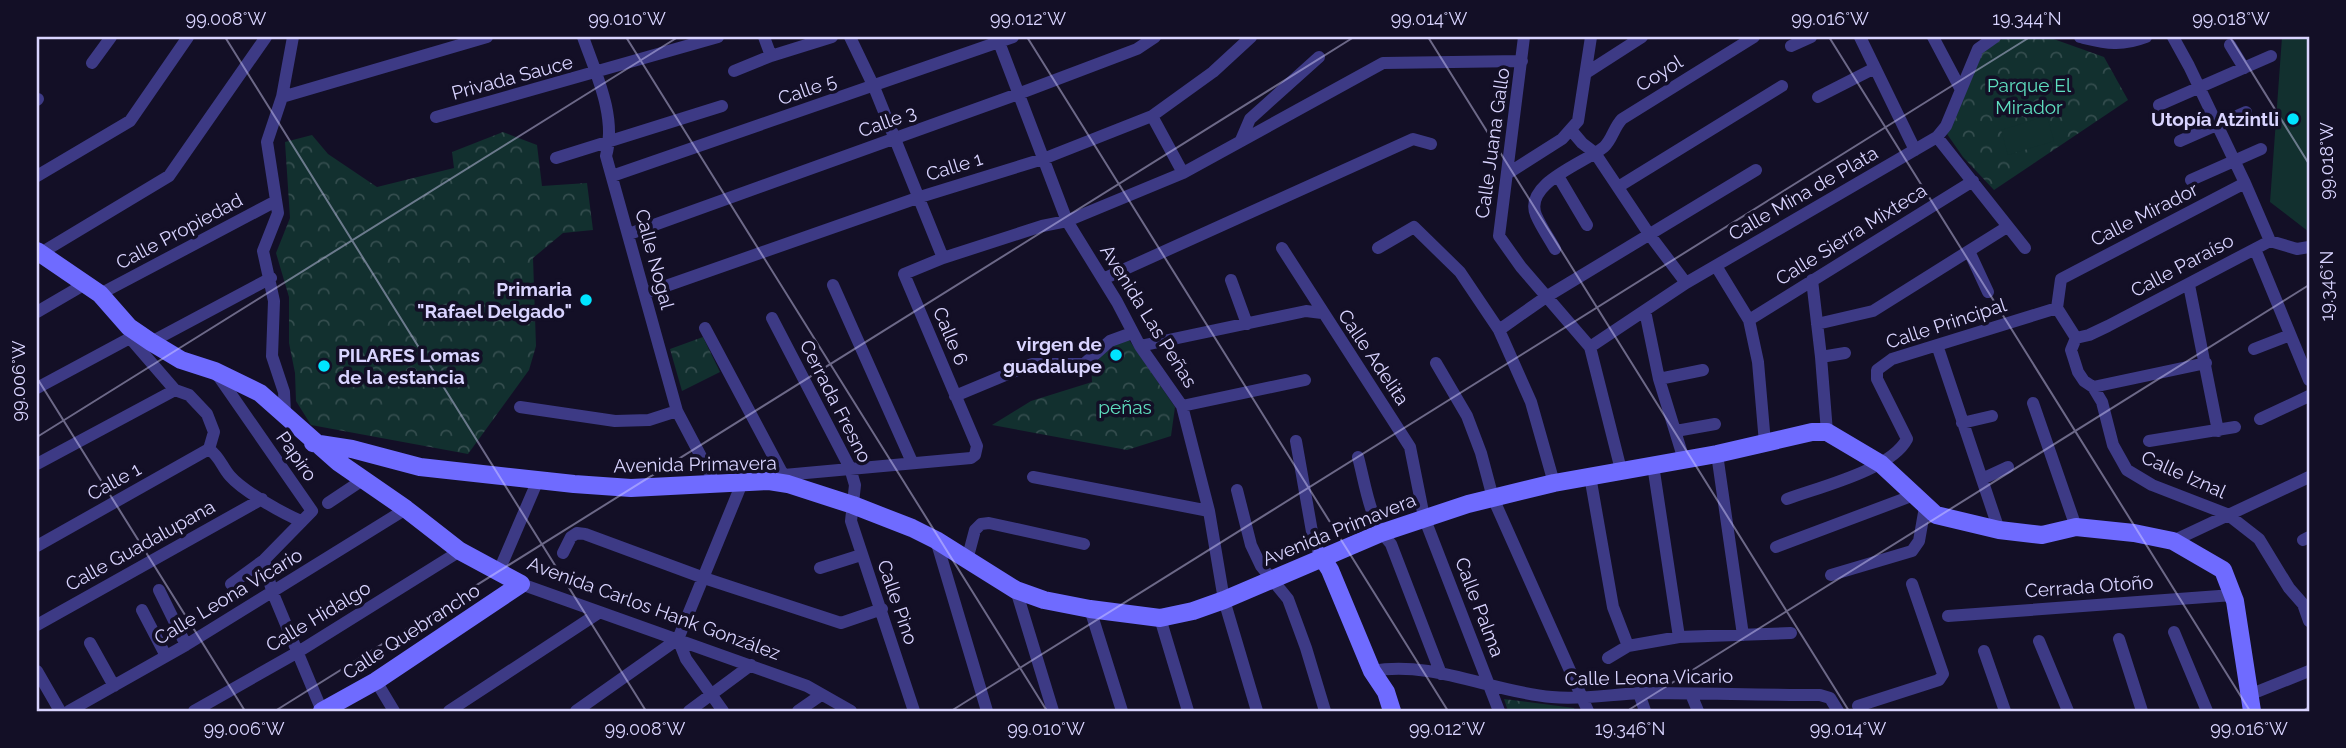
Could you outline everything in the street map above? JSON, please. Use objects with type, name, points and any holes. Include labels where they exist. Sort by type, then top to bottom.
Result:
[{"type":"street","points":[[93,63],[111,37]]},
{"type":"street","points":[[37,176],[130,121],[188,37]]},
{"type":"street","points":[[39,252],[169,176],[266,37]]},
{"type":"street","points":[[282,97],[486,37]]},
{"type":"street","name":"Calle Nogal","points":[[583,37],[609,118],[610,141],[606,156],[646,293],[661,360],[677,411],[716,485]]},
{"type":"street","name":"Privada Sauce","points":[[436,117],[596,74],[718,37]]},
{"type":"street","points":[[764,37],[771,56]]},
{"type":"street","points":[[734,71],[832,37]]},
{"type":"street","points":[[850,37],[874,87],[943,258]]},
{"type":"street","name":"Calle 5","points":[[612,176],[874,87],[998,39],[1013,37]]},
{"type":"street","name":"Calle 3","points":[[629,234],[1018,94],[1137,49],[1155,37]]},
{"type":"street","name":"Calle 1","points":[[646,293],[920,197],[1043,159],[1152,116],[1213,72],[1251,37]]},
{"type":"street","name":"Calle Juana Gallo","points":[[1524,37],[1499,236],[1546,298],[1590,347],[1621,470]]},
{"type":"street","points":[[1507,174],[1562,139],[1578,121],[1591,37]]},
{"type":"street","points":[[1586,73],[1642,37]]},
{"type":"street","name":"Coyol","points":[[1595,153],[1607,145],[1614,127],[1622,119],[1754,37]]},
{"type":"street","points":[[1791,46],[1811,37]]},
{"type":"street","points":[[1860,37],[1915,150]]},
{"type":"street","points":[[1933,37],[1960,89]]},
{"type":"street","name":"Calle Mina de Plata","points":[[1590,347],[1686,283],[1937,136],[1946,126],[1978,49],[1992,37]]},
{"type":"street","points":[[2080,37],[2129,43],[2146,37]]},
{"type":"street","points":[[2173,37],[2200,87],[2270,241],[2297,249],[2309,247]]},
{"type":"street","points":[[285,413],[284,392],[272,356],[274,301],[263,251],[278,213],[267,142],[282,97],[288,38]]},
{"type":"street","points":[[998,39],[1067,221]]},
{"type":"street","points":[[2230,45],[2244,68]]},
{"type":"street","points":[[2159,105],[2271,56]]},
{"type":"street","points":[[1241,140],[1250,119],[1319,57]]},
{"type":"street","name":"Calle 6","points":[[786,480],[850,468],[971,458],[975,455],[977,446],[904,274],[943,258],[1042,226],[1067,221],[1183,173],[1383,63],[1522,61]]},
{"type":"street","points":[[1818,97],[1875,68]]},
{"type":"street","points":[[1618,187],[1782,86]]},
{"type":"street","points":[[556,158],[722,106]]},
{"type":"street","points":[[2180,141],[2246,112]]},
{"type":"street","points":[[1152,116],[1183,173]]},
{"type":"street","points":[[1571,130],[1595,153],[1648,234],[1686,283]]},
{"type":"street","points":[[1937,136],[2025,248]]},
{"type":"street","points":[[1103,279],[1413,139],[1432,144]]},
{"type":"street","points":[[2191,180],[2261,149]]},
{"type":"street","points":[[1555,249],[1536,214],[1534,202],[1539,191],[1595,153]]},
{"type":"street","points":[[1499,330],[1648,234],[1756,170]]},
{"type":"street","points":[[1558,176],[1587,225]]},
{"type":"street","name":"Calle Sierra Mixteca","points":[[1749,320],[1973,181]]},
{"type":"street","name":"Calle Mirador","points":[[2057,308],[2061,279],[2245,183]]},
{"type":"street","name":"Calle Propiedad","points":[[37,312],[92,289],[276,201]]},
{"type":"street","name":"Avenida Las Peñas","points":[[1067,221],[1140,346],[1182,406],[1209,511],[1224,600],[1257,711]]},
{"type":"street","points":[[1378,247],[1414,227],[1460,272],[1499,330],[1531,402],[1554,483]]},
{"type":"street","points":[[1817,324],[1873,311],[2007,227]]},
{"type":"street","name":"Calle Paraíso","points":[[2076,338],[2089,335],[2189,285],[2270,241]]},
{"type":"street","points":[[1282,248],[1322,313]]},
{"type":"street","points":[[2255,249],[2309,380]]},
{"type":"street","points":[[1969,251],[1988,292]]},
{"type":"street","name":"Avenida Carlos Hank González","points":[[39,252],[92,289],[130,332],[181,360],[215,371],[260,393],[285,413],[313,443],[460,551],[498,573],[521,584],[807,686],[852,711]]},
{"type":"street","points":[[1716,266],[1749,320],[1758,362],[1765,443]]},
{"type":"street","points":[[151,342],[271,278]]},
{"type":"street","points":[[1231,280],[1247,324]]},
{"type":"street","points":[[1812,280],[1827,432],[1881,464],[1936,516],[1999,530],[2042,535],[2077,527],[2120,531],[2173,541],[2223,570],[2233,595],[2250,703],[2309,671]]},
{"type":"street","points":[[834,285],[912,462]]},
{"type":"street","points":[[2189,285],[2217,431]]},
{"type":"street","name":"Calle Iznal","points":[[2057,308],[2076,338],[2071,350],[2078,372],[2084,381],[2093,387],[2102,402],[2113,445],[2127,470],[2152,485],[2227,514],[2259,539],[2289,588],[2303,604],[2309,621]]},
{"type":"street","name":"Calle Principal","points":[[1881,464],[1901,450],[1907,439],[1877,379],[1877,370],[1892,359],[2057,308]]},
{"type":"street","name":"Calle Adelita","points":[[1140,346],[1306,311],[1322,313],[1410,447],[1424,517]]},
{"type":"street","points":[[1645,311],[1660,379],[1684,460]]},
{"type":"street","name":"Cerrada Fresno","points":[[772,318],[850,468],[855,485],[853,505]]},
{"type":"street","points":[[705,328],[786,480]]},
{"type":"street","points":[[37,388],[130,332],[175,390],[189,396],[207,414],[214,432],[209,449],[218,455],[230,476],[281,513],[301,521],[264,560],[231,583]]},
{"type":"street","points":[[955,396],[1032,364],[1084,364],[1110,341],[1132,333]]},
{"type":"street","points":[[2254,349],[2290,335]]},
{"type":"street","points":[[1937,345],[1999,530]]},
{"type":"street","points":[[1821,357],[1845,353]]},
{"type":"street","points":[[1436,363],[1467,416],[1481,453],[1493,498],[1586,705]]},
{"type":"street","points":[[2093,387],[2206,363]]},
{"type":"street","points":[[1660,379],[1703,370]]},
{"type":"street","name":"Papiro","points":[[215,371],[312,511],[301,521]]},
{"type":"street","points":[[1182,406],[1305,380]]},
{"type":"street","points":[[37,464],[175,390]]},
{"type":"street","points":[[2260,419],[2309,396]]},
{"type":"street","points":[[2033,403],[2077,527]]},
{"type":"street","points":[[520,407],[615,421],[649,420],[677,411]]},
{"type":"street","points":[[1962,423],[1992,416]]},
{"type":"street","points":[[1676,431],[1715,424]]},
{"type":"street","points":[[2149,441],[2235,428]]},
{"type":"street","name":"Avenida Primavera","points":[[313,443],[352,449],[420,467],[631,488],[786,480],[936,540],[1016,590],[1044,600],[1090,609],[1160,618],[1193,611],[1224,600],[1321,556],[1424,517],[1554,483],[1717,454],[1812,432],[1827,432]]},
{"type":"street","points":[[1296,441],[1314,543],[1329,570],[1373,671],[1386,692],[1392,711]]},
{"type":"street","name":"Calle 1","points":[[37,546],[209,449]]},
{"type":"street","points":[[1717,454],[1743,635]]},
{"type":"street","points":[[1359,457],[1372,513],[1381,533],[1391,544],[1441,674]]},
{"type":"street","points":[[1787,499],[1881,464]]},
{"type":"street","points":[[1653,465],[1679,637]]},
{"type":"street","points":[[1982,479],[2008,467]]},
{"type":"street","points":[[1590,476],[1613,607],[1628,646]]},
{"type":"street","points":[[1034,477],[1209,511]]},
{"type":"street","points":[[2173,541],[2309,477]]},
{"type":"street","points":[[328,503],[364,479]]},
{"type":"street","points":[[498,573],[538,480]]},
{"type":"street","points":[[576,711],[678,639],[742,483]]},
{"type":"street","points":[[1237,490],[1251,545],[1261,566],[1288,599],[1325,711]]},
{"type":"street","name":"Calle Guadalupana","points":[[37,625],[262,499]]},
{"type":"street","points":[[1776,547],[1919,501]]},
{"type":"street","points":[[1830,575],[1912,551],[1919,541],[1919,501]]},
{"type":"street","name":"Calle Pino","points":[[853,505],[851,520],[861,555],[882,609],[914,711]]},
{"type":"street","name":"Calle Leona Vicario","points":[[69,711],[186,645],[406,509]]},
{"type":"street","name":"Calle Palma","points":[[1424,517],[1499,711]]},
{"type":"street","points":[[967,560],[975,530],[981,524],[989,523],[1084,544]]},
{"type":"street","points":[[564,553],[571,537],[577,533],[585,534],[704,578],[841,623],[882,609]]},
{"type":"street","points":[[936,540],[987,711]]},
{"type":"street","name":"Calle Hidalgo","points":[[194,711],[298,652],[460,551]]},
{"type":"street","points":[[820,568],[861,555]]},
{"type":"street","points":[[264,560],[272,591],[322,711]]},
{"type":"street","name":"Calle Quebrancho","points":[[322,711],[376,681],[521,584]]},
{"type":"street","points":[[1858,706],[1939,680],[1943,674],[1912,584]]},
{"type":"street","points":[[159,590],[186,645]]},
{"type":"street","points":[[1016,590],[1053,711]]},
{"type":"street","name":"Cerrada Otoño","points":[[1948,615],[2233,595]]},
{"type":"street","points":[[1090,609],[1122,711]]},
{"type":"street","points":[[142,610],[166,656]]},
{"type":"street","points":[[449,711],[600,612]]},
{"type":"street","points":[[1160,618],[1188,711]]},
{"type":"street","points":[[2174,632],[2207,711]]},
{"type":"street","points":[[1608,658],[1628,646],[1679,637],[1791,633]]},
{"type":"street","points":[[678,639],[686,659],[723,711]]},
{"type":"street","points":[[2119,639],[2142,711]]},
{"type":"street","points":[[2039,641],[2068,711]]},
{"type":"street","points":[[90,643],[114,686]]},
{"type":"street","points":[[1984,651],[2005,711]]},
{"type":"street","points":[[689,711],[751,665]]},
{"type":"street","name":"Calle Leona Vicario","points":[[1373,671],[1397,667],[1441,674],[1586,705],[1639,693],[1820,695],[1830,698],[1838,711]]},
{"type":"street","points":[[37,671],[60,711]]},
{"type":"street","points":[[376,681],[394,711]]},
{"type":"street","points":[[1639,693],[1645,711]]},
{"type":"street","points":[[1691,694],[1698,711]]},
{"type":"street","points":[[799,711],[821,695]]},
{"type":"street","points":[[1883,697],[1887,711]]},
{"type":"green space","name":"Parque El Mirador","points":[[2011,37],[2048,37],[2104,57],[2128,100],[1994,190],[1963,157],[1947,134],[1972,72],[1984,50],[1992,43]]},
{"type":"green space","name":"Utopía Atzintli","points":[[2282,37],[2309,37],[2309,232],[2270,202]]},
{"type":"green space","points":[[2047,116],[2054,141],[2008,155],[2001,130]]},
{"type":"green space","points":[[503,132],[537,145],[542,186],[587,183],[593,230],[563,233],[533,258],[536,346],[529,370],[468,454],[311,425],[296,401],[295,373],[289,343],[289,297],[276,253],[290,218],[285,142],[312,135],[328,154],[377,187],[454,168],[452,152]]},
{"type":"green space","points":[[703,337],[720,372],[682,391],[670,349]]},
{"type":"green space","name":"peñas","points":[[1127,337],[1175,407],[1171,436],[1127,450],[992,425],[1031,401],[1092,382],[1091,363]]},
{"type":"green space","points":[[1504,699],[1574,708],[1575,711],[1508,711]]},
{"type":"place","name":"Utopía Atzintli","points":[[2293,119]]},
{"type":"place","name":"Primaria \"Rafael Delgado\"","points":[[586,300]]},
{"type":"place","name":"virgen de guadalupe","points":[[1116,355]]},
{"type":"place","name":"PILARES Lomas de la estancia","points":[[324,366]]}]
